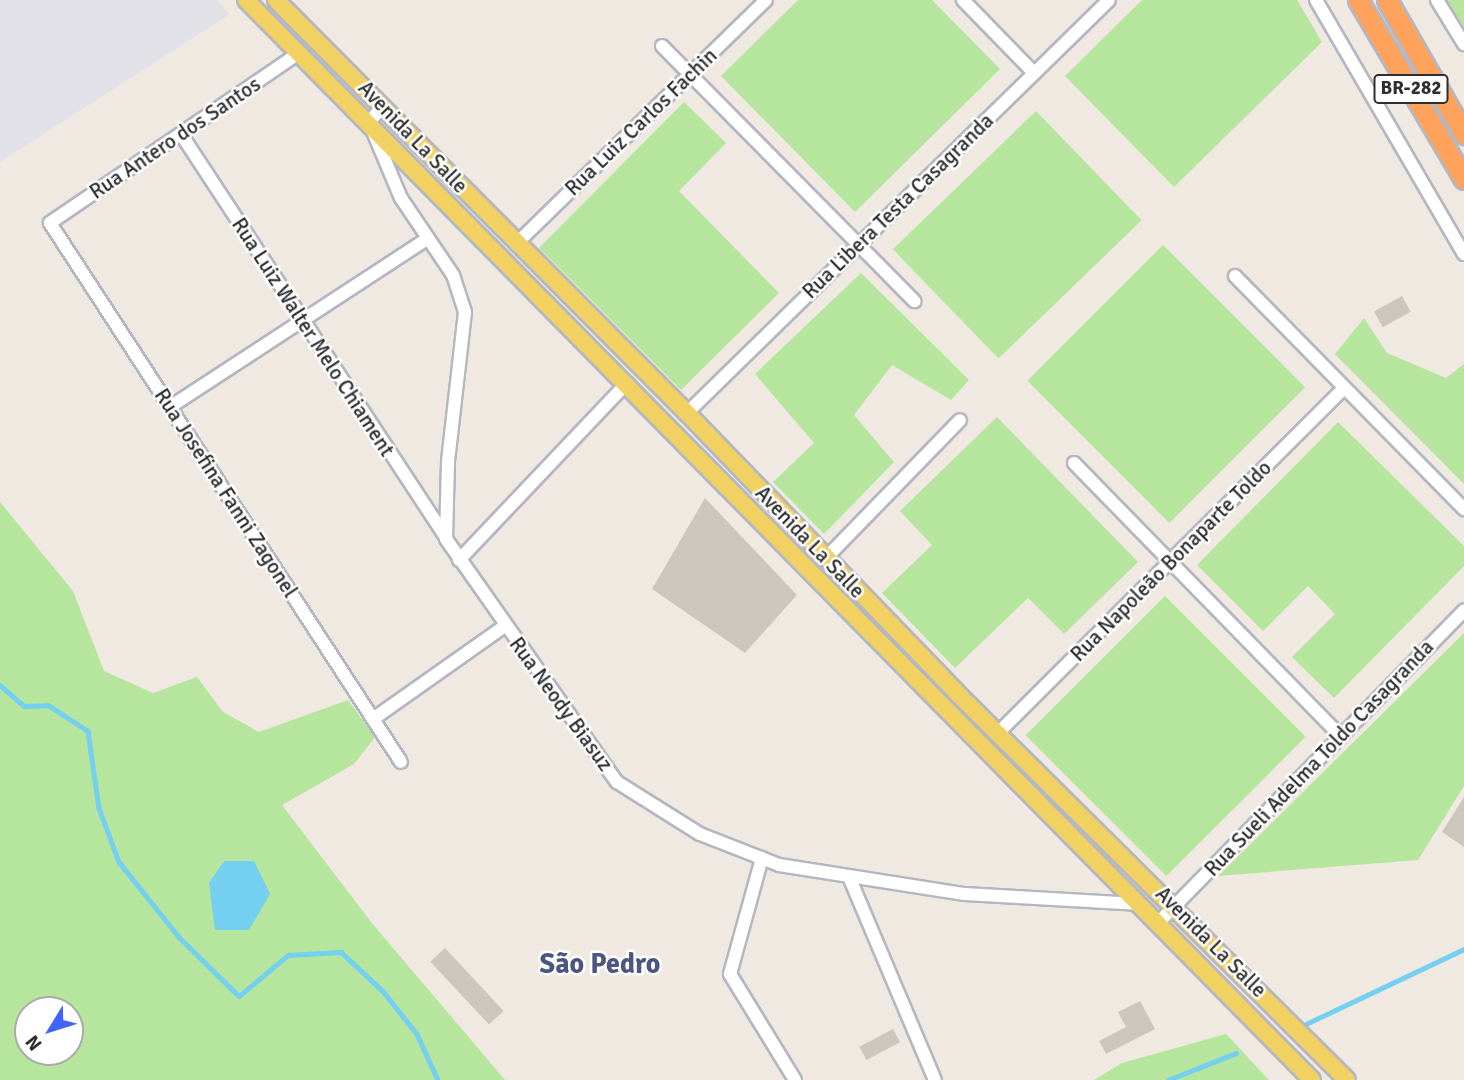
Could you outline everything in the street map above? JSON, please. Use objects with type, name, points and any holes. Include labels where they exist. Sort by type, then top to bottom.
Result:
[{"type":"highway","name":"BR-282","points":[[1358,0],[1464,178]]},
{"type":"highway","name":"BR-282","points":[[1387,0],[1464,134]]},
{"type":"main road","name":"Avenida La Salle","points":[[246,0],[628,383],[1312,1080]]},
{"type":"main road","name":"Avenida La Salle","points":[[276,0],[516,244],[687,412],[957,693],[1175,906],[1347,1080]]},
{"type":"main road","points":[[727,485],[741,471]]},
{"type":"main road","points":[[943,706],[957,693]]},
{"type":"street","name":"Rua Luiz Carlos Fachin","points":[[516,244],[766,0]]},
{"type":"street","points":[[963,0],[1034,73]]},
{"type":"street","name":"Rua Libera Testa Casagranda","points":[[687,412],[1108,0]]},
{"type":"street","points":[[1316,0],[1464,254]]},
{"type":"street","points":[[1437,0],[1464,44]]},
{"type":"street","points":[[662,46],[914,301]]},
{"type":"street","name":"Rua Antero dos Santos","points":[[50,223],[299,53]]},
{"type":"street","points":[[383,106],[369,122],[401,198],[453,275],[465,312],[448,462],[446,539]]},
{"type":"street","name":"Rua Luiz Walter Melo Chiament","points":[[181,134],[446,539]]},
{"type":"street","name":"Rua Josefina Fanni Zagonel","points":[[50,223],[401,762]]},
{"type":"street","points":[[170,407],[427,239]]},
{"type":"street","points":[[1235,276],[1464,509]]},
{"type":"street","points":[[459,560],[628,383]]},
{"type":"street","name":"Rua Napoleão Bonaparte Toldo","points":[[998,734],[1345,387]]},
{"type":"street","points":[[826,558],[960,420]]},
{"type":"street","points":[[1074,463],[1340,736]]},
{"type":"street","name":"Rua Neody Biasuz","points":[[446,539],[617,782],[700,834],[762,858],[850,879],[965,894],[1141,904]]},
{"type":"street","name":"Rua Sueli Adelma Toldo Casagranda","points":[[1159,922],[1464,611]]},
{"type":"street","points":[[373,719],[505,626]]},
{"type":"street","points":[[762,858],[730,974],[795,1080]]},
{"type":"street","points":[[850,879],[935,1080]]},
{"type":"shaded area","points":[[0,0],[217,0],[230,14],[0,162]]},
{"type":"green space","points":[[798,0],[932,0],[1000,69],[855,212],[721,76]]},
{"type":"green space","points":[[1142,0],[1297,0],[1322,42],[1174,187],[1065,76]]},
{"type":"green space","points":[[1447,0],[1464,0],[1464,27]]},
{"type":"green space","points":[[684,102],[726,143],[679,191],[779,293],[681,390],[539,248]]},
{"type":"green space","points":[[1036,111],[1142,220],[998,359],[893,249]]},
{"type":"green space","points":[[1163,245],[1305,387],[1169,523],[1027,381]]},
{"type":"green space","points":[[861,273],[969,380],[951,400],[892,365],[854,415],[894,462],[824,534],[773,482],[814,443],[755,374]]},
{"type":"green space","points":[[1364,318],[1387,353],[1446,378],[1464,364],[1464,484],[1335,354]]},
{"type":"green space","points":[[997,417],[1138,562],[1064,634],[1028,598],[955,668],[882,593],[932,545],[900,511]]},
{"type":"green space","points":[[1338,422],[1464,546],[1464,566],[1334,698],[1292,657],[1335,614],[1308,586],[1263,631],[1197,565]]},
{"type":"green space","points":[[0,502],[73,591],[104,671],[153,693],[197,677],[223,712],[259,732],[348,700],[375,737],[354,764],[282,805],[371,922],[505,1080],[0,1080]]},
{"type":"green space","points":[[1165,596],[1306,737],[1166,876],[1026,735]]},
{"type":"green space","points":[[1464,633],[1464,786],[1418,860],[1218,876]]},
{"type":"green space","points":[[1226,1034],[1269,1080],[1094,1080],[1122,1063]]},
{"type":"water","points":[[224,861],[254,861],[270,894],[249,930],[215,930],[209,883]]},
{"type":"building","points":[[1402,296],[1411,312],[1383,327],[1374,312]]},
{"type":"building","points":[[705,498],[797,595],[745,653],[652,589]]},
{"type":"building","points":[[1464,797],[1464,847],[1442,832]]},
{"type":"building","points":[[445,948],[504,1011],[489,1025],[430,962]]},
{"type":"building","points":[[1140,1001],[1155,1029],[1106,1054],[1099,1041],[1126,1027],[1118,1012]]},
{"type":"building","points":[[893,1029],[900,1042],[866,1060],[859,1047]]},
{"type":"waterway","points":[[0,685],[24,706],[48,705],[88,731],[99,808],[119,862],[179,937],[239,996],[288,955],[341,952],[383,991],[417,1034],[438,1080]]},
{"type":"waterway","points":[[1306,1024],[1464,949]]},
{"type":"waterway","points":[[1168,1080],[1236,1053]]},
{"type":"district","name":"São Pedro","points":[[600,964]]}]
